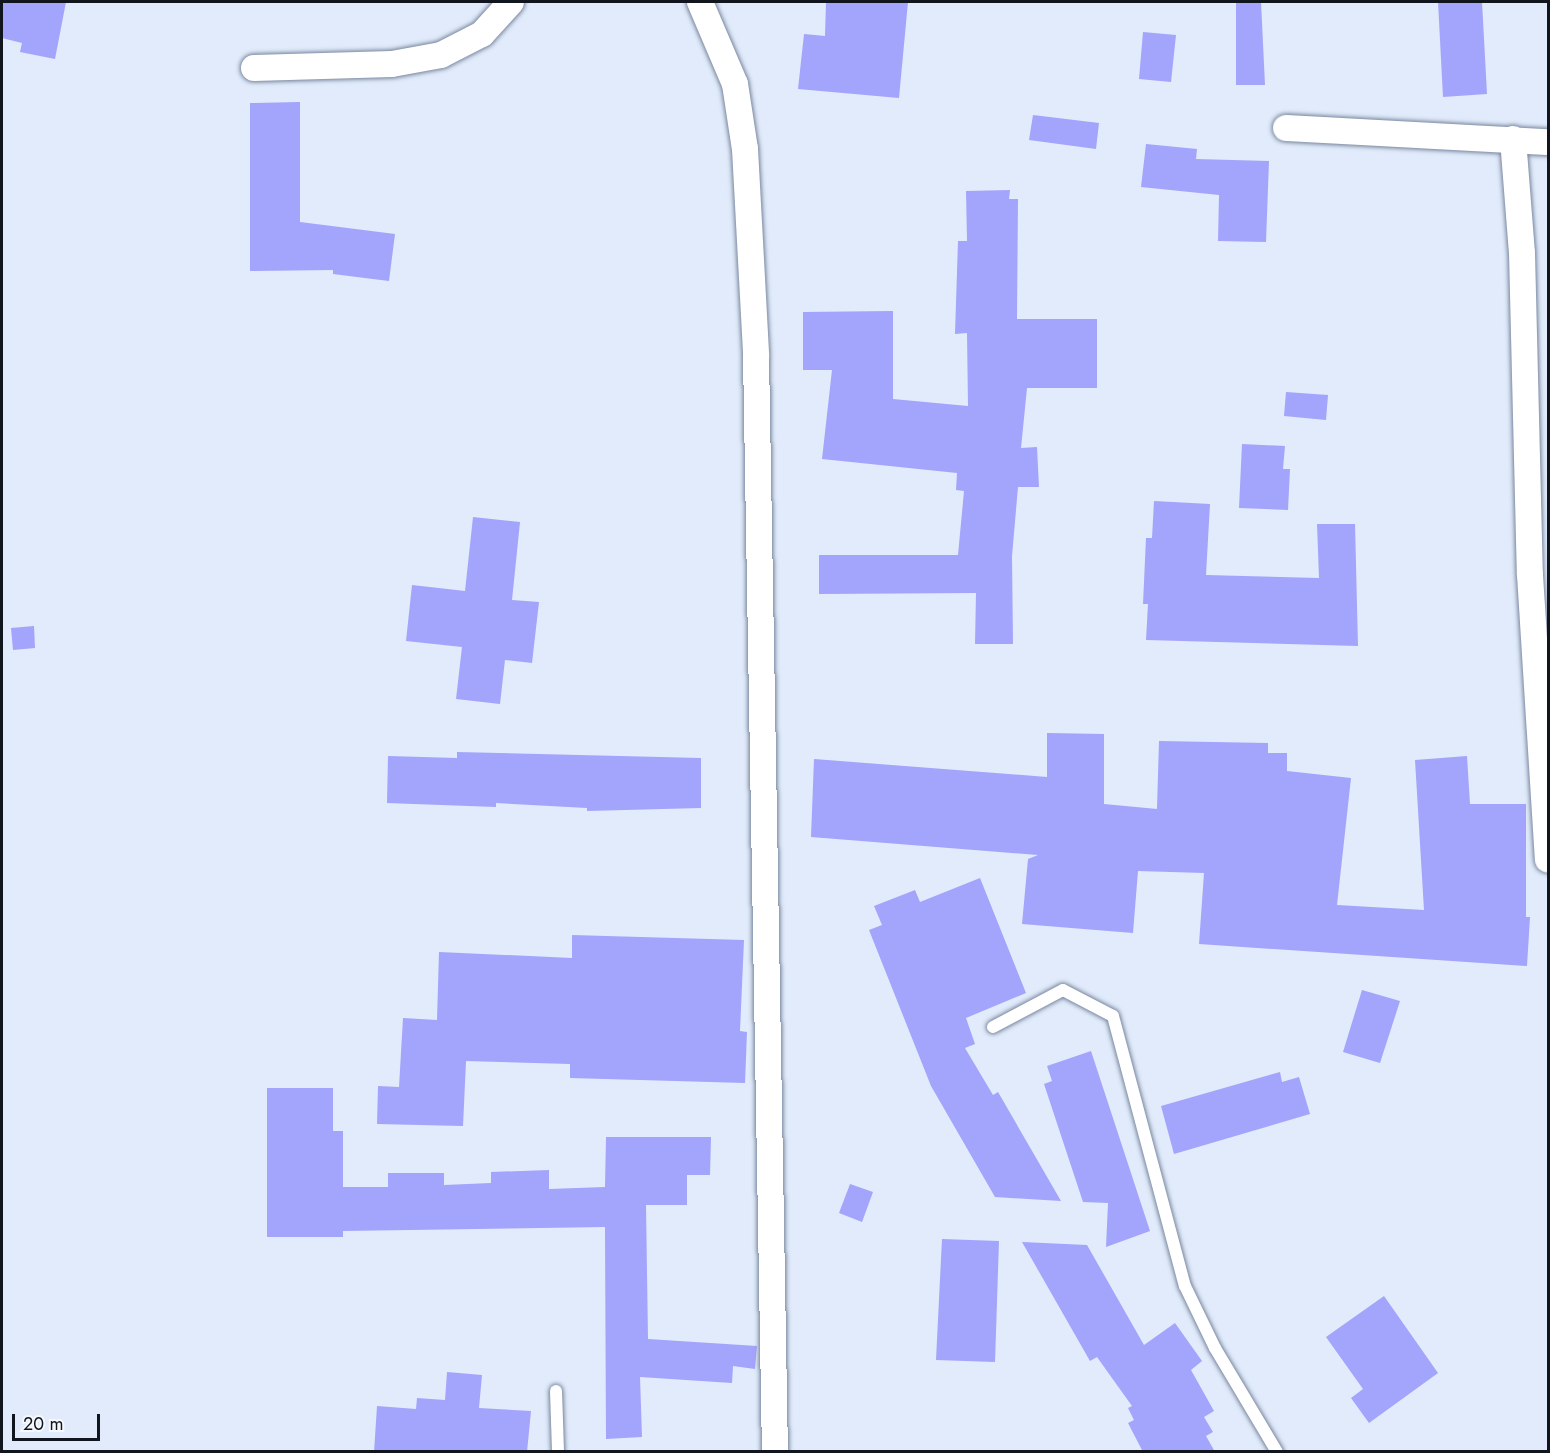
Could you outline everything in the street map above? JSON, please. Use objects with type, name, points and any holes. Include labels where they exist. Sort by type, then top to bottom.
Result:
[{"type":"street","points":[[254,68],[392,64],[441,55],[482,34],[511,2]]},
{"type":"street","points":[[700,2],[735,84],[745,149],[756,355],[775,1452]]},
{"type":"street","points":[[1286,128],[1548,142]]},
{"type":"street","points":[[1513,139],[1522,253],[1530,575],[1548,859]]},
{"type":"lane","points":[[993,1027],[1063,990],[1113,1016],[1185,1286],[1215,1348],[1277,1452]]},
{"type":"lane","points":[[556,1392],[558,1452]]},
{"type":"building","points":[[2,2],[66,2],[55,59],[20,52],[22,43],[2,38]]},
{"type":"building","points":[[826,2],[908,2],[899,98],[798,89],[804,34],[825,36]]},
{"type":"building","points":[[1236,2],[1261,2],[1265,85],[1236,85]]},
{"type":"building","points":[[1438,2],[1482,2],[1487,94],[1443,97]]},
{"type":"building","points":[[1143,32],[1176,35],[1171,82],[1139,79]]},
{"type":"building","points":[[300,102],[300,222],[395,234],[389,281],[333,274],[333,270],[250,271],[250,103]]},
{"type":"building","points":[[1033,115],[1099,123],[1096,149],[1029,140]]},
{"type":"building","points":[[1146,144],[1197,149],[1196,159],[1269,161],[1266,242],[1218,241],[1219,195],[1141,187]]},
{"type":"building","points":[[1010,190],[1009,199],[1018,199],[1017,319],[1097,319],[1097,388],[1027,388],[1021,448],[1037,447],[1039,487],[1018,487],[1012,556],[1013,644],[975,644],[976,593],[819,594],[819,555],[958,555],[964,491],[956,490],[957,473],[822,459],[832,370],[803,370],[803,312],[893,311],[893,399],[968,406],[967,333],[955,334],[958,241],[967,241],[966,191]]},
{"type":"building","points":[[1286,392],[1328,395],[1326,420],[1284,416]]},
{"type":"building","points":[[1242,444],[1285,446],[1283,469],[1290,469],[1288,510],[1239,508]]},
{"type":"building","points":[[1154,501],[1210,504],[1206,575],[1319,578],[1317,524],[1355,524],[1358,646],[1146,640],[1148,604],[1143,604],[1146,538],[1152,538]]},
{"type":"building","points":[[473,517],[520,522],[512,600],[539,602],[532,663],[505,660],[500,704],[456,699],[462,647],[406,641],[412,585],[465,591]]},
{"type":"building","points":[[34,626],[35,648],[13,650],[11,628]]},
{"type":"building","points":[[1047,733],[1104,734],[1104,804],[1157,809],[1159,741],[1268,743],[1268,753],[1287,753],[1287,771],[1351,778],[1337,905],[1424,910],[1415,760],[1467,756],[1470,804],[1526,804],[1526,917],[1530,917],[1527,966],[1199,944],[1204,873],[1138,871],[1133,933],[1022,924],[1028,859],[1038,855],[811,837],[814,759],[1047,777]]},
{"type":"building","points":[[457,752],[701,758],[701,808],[587,811],[587,808],[496,803],[496,807],[387,803],[388,756],[457,758]]},
{"type":"building","points":[[980,878],[1026,993],[966,1018],[975,1044],[965,1048],[993,1095],[998,1092],[1061,1201],[995,1197],[931,1086],[869,930],[882,925],[874,906],[915,890],[920,902]]},
{"type":"building","points":[[572,935],[744,940],[740,1031],[747,1032],[745,1083],[570,1078],[570,1064],[466,1061],[463,1126],[377,1124],[378,1086],[399,1087],[403,1018],[437,1020],[439,952],[572,958]]},
{"type":"building","points":[[1362,990],[1400,1001],[1380,1063],[1343,1052]]},
{"type":"building","points":[[1091,1051],[1150,1231],[1106,1247],[1108,1203],[1083,1202],[1044,1084],[1052,1081],[1047,1066]]},
{"type":"building","points":[[1280,1072],[1282,1082],[1299,1077],[1310,1114],[1174,1154],[1161,1106]]},
{"type":"building","points":[[267,1088],[333,1088],[333,1131],[343,1131],[343,1187],[388,1187],[388,1173],[444,1173],[444,1185],[491,1183],[491,1172],[549,1170],[549,1189],[605,1187],[606,1137],[711,1137],[710,1175],[687,1175],[687,1205],[646,1205],[648,1339],[757,1346],[755,1369],[733,1366],[732,1383],[640,1377],[642,1437],[606,1439],[605,1227],[343,1231],[343,1237],[267,1237]]},
{"type":"building","points":[[850,1184],[873,1192],[862,1222],[839,1213]]},
{"type":"building","points":[[942,1239],[999,1241],[995,1362],[936,1360]]},
{"type":"building","points":[[1022,1242],[1087,1245],[1144,1345],[1175,1323],[1202,1361],[1191,1370],[1214,1411],[1204,1417],[1213,1432],[1206,1436],[1215,1452],[1143,1452],[1128,1423],[1134,1420],[1128,1408],[1132,1406],[1097,1357],[1090,1361]]},
{"type":"building","points":[[1384,1296],[1438,1373],[1369,1423],[1351,1398],[1363,1389],[1326,1337]]},
{"type":"building","points":[[447,1372],[482,1375],[479,1408],[531,1411],[527,1452],[374,1452],[377,1406],[416,1409],[417,1398],[445,1400]]}]
